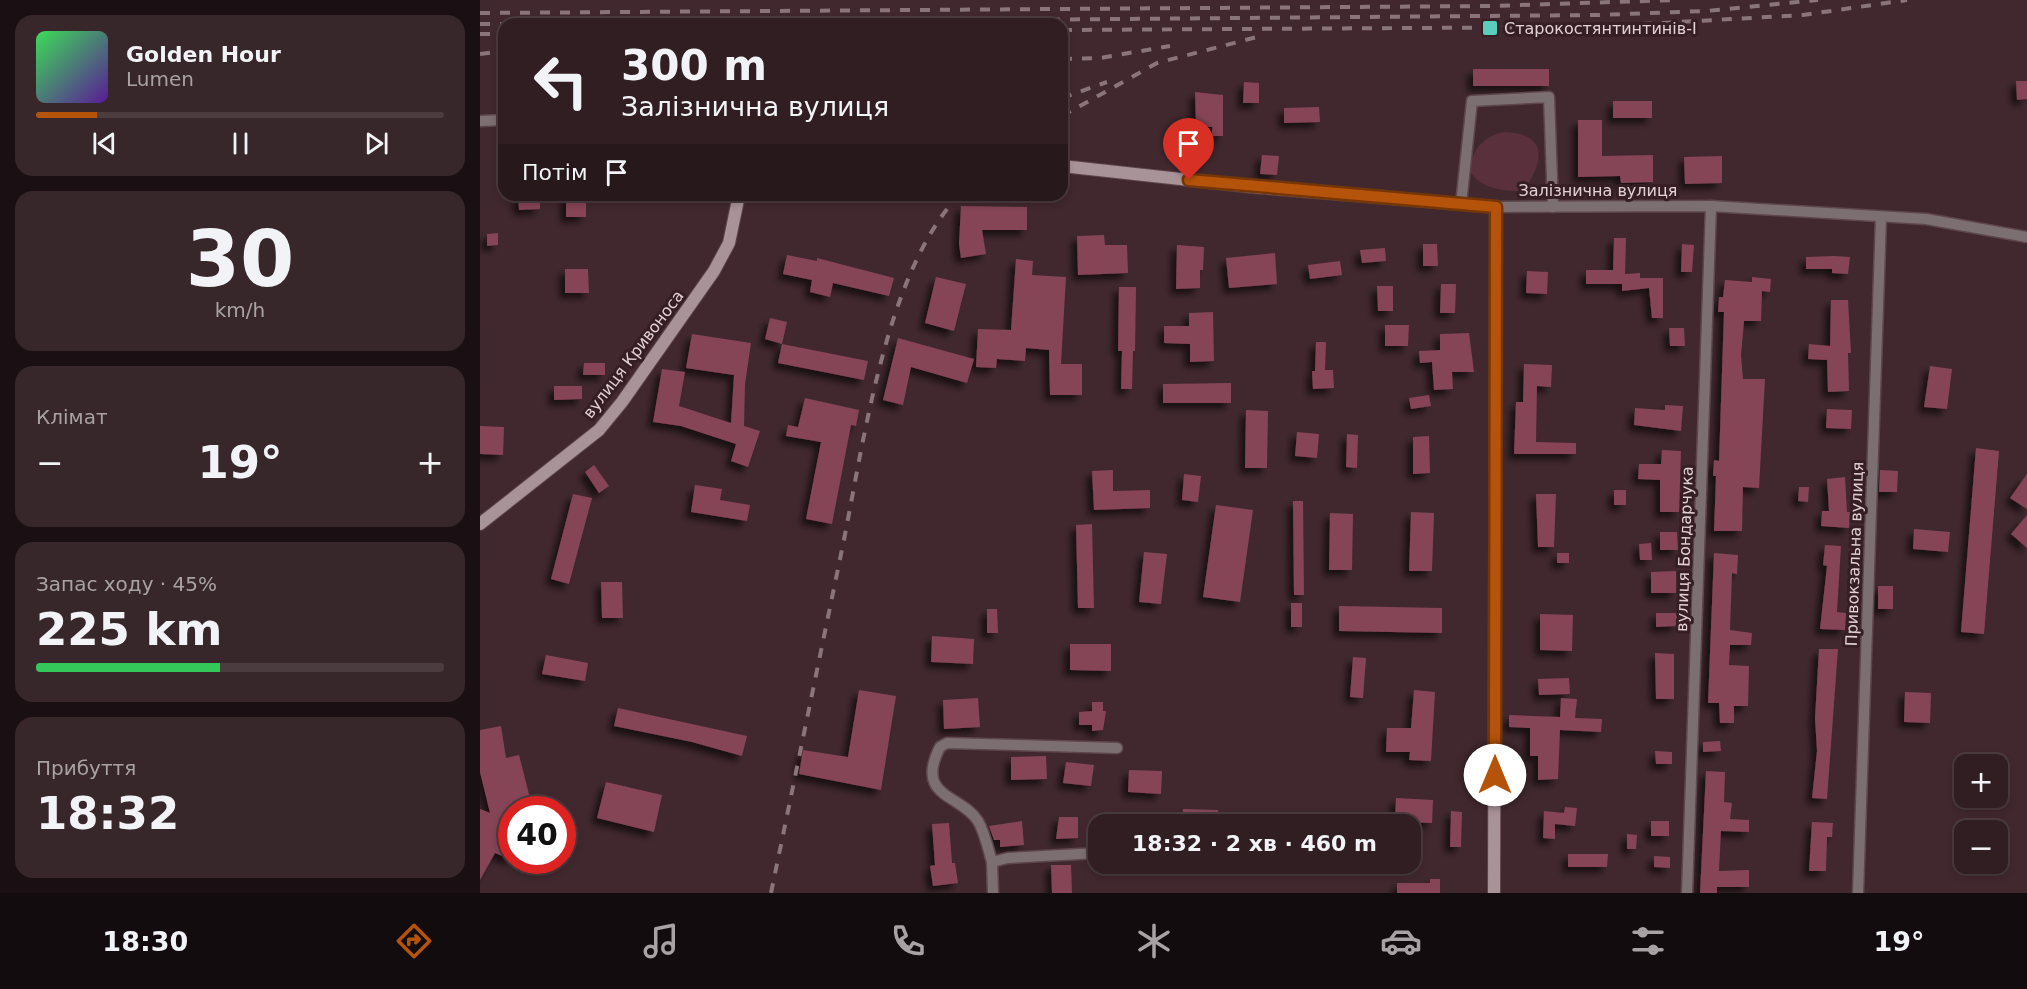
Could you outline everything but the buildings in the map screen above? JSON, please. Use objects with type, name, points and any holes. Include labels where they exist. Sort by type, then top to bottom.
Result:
[{"type":"street","points":[[1461,204],[1472,101],[1549,97],[1553,207]]},
{"type":"street","points":[[480,121],[498,120]]},
{"type":"street","name":"Залізнична вулиця","points":[[1068,167],[1253,187],[1496,207],[1711,206],[1926,219],[2027,237]]},
{"type":"street","name":"вулиця Кривоноса","points":[[480,524],[598,430],[622,402],[714,271],[729,243],[738,201]]},
{"type":"street","name":"вулиця Бондарчука","points":[[1687,893],[1711,206]]},
{"type":"street","points":[[1494,893],[1496,207]]},
{"type":"street","name":"Привокзальна вулиця","points":[[1858,893],[1881,217]]},
{"type":"street","points":[[993,893],[993,862],[978,822],[968,809],[941,794],[936,784],[934,764],[940,747],[947,743],[1117,748]]},
{"type":"street","points":[[993,862],[1008,858],[1088,854]]},
{"type":"shaded area","points":[[1504,132],[1529,138],[1535,143],[1538,151],[1536,170],[1523,191],[1485,185],[1473,176],[1469,169],[1481,144],[1490,137]]},
{"type":"railway","points":[[480,13],[1491,6],[1675,0]]},
{"type":"railway","points":[[1068,19],[1599,15],[1706,11],[1818,0]]},
{"type":"railway","points":[[1068,30],[1590,27],[1803,15],[1907,0]]},
{"type":"railway","points":[[480,24],[498,24]]},
{"type":"railway","points":[[480,34],[498,34]]},
{"type":"railway","points":[[1068,113],[1157,63],[1257,37]]},
{"type":"railway","points":[[1068,59],[1100,58],[1170,46]]},
{"type":"railway","points":[[480,54],[498,52]]},
{"type":"railway","points":[[1068,96],[1107,82]]},
{"type":"railway","points":[[771,893],[880,367],[894,317],[912,271],[933,229],[954,201]]},
{"type":"place","name":"Старокостянтинтинів-І","points":[[1490,28]]},
{"type":"route","points":[[1189,180],[1496,207],[1495,775]]}]
